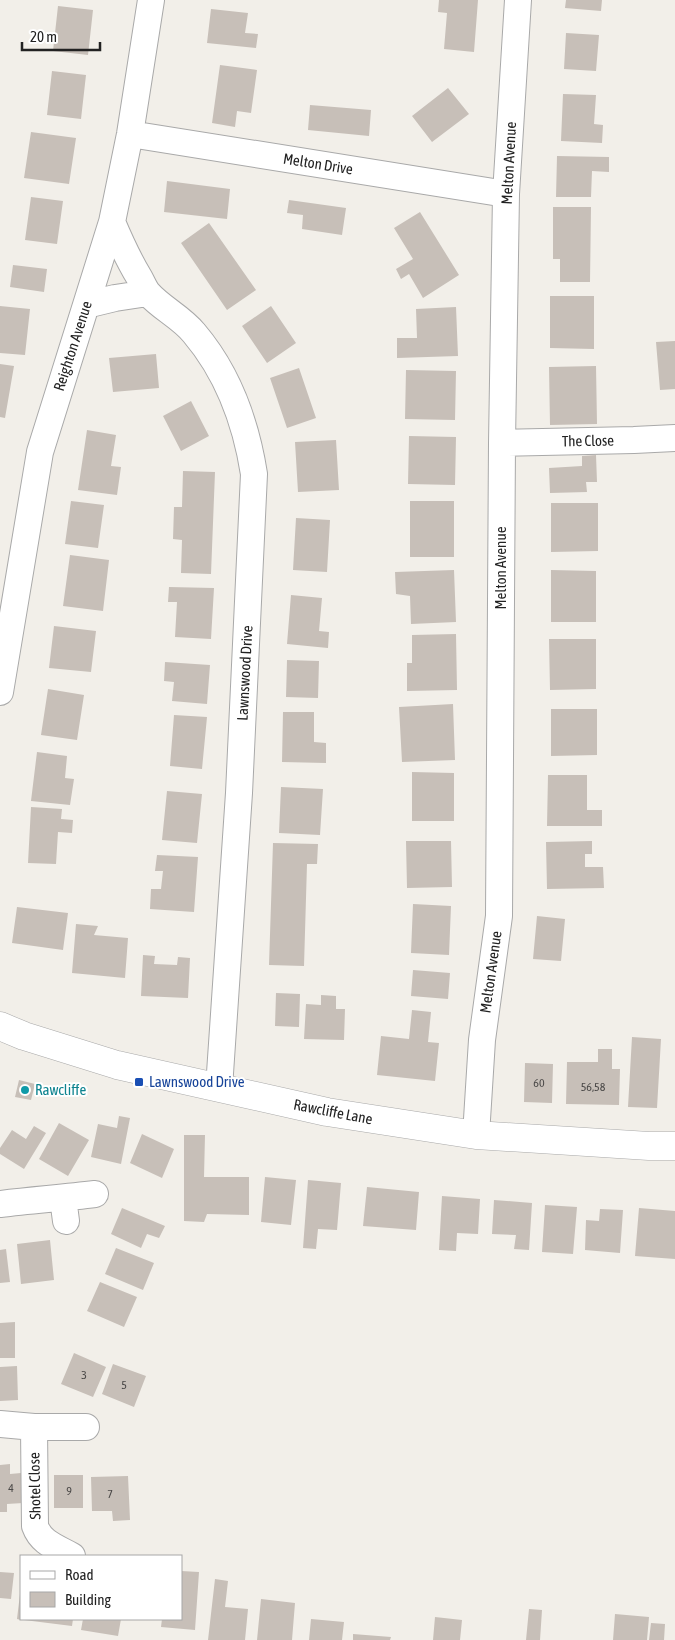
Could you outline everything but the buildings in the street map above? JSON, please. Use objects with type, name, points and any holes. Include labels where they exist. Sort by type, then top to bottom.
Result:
[{"type":"street","name":"Reighton Avenue","points":[[0,692],[40,452],[112,222],[130,134],[151,0]]},
{"type":"street","name":"Melton Avenue","points":[[476,1134],[482,1040],[499,916],[502,443],[506,194],[518,0]]},
{"type":"street","name":"Melton Drive","points":[[130,134],[506,194]]},
{"type":"street","name":"Lawnswood Drive","points":[[112,222],[127,257],[148,293],[193,331],[212,356],[236,405],[247,439],[254,474],[239,793],[219,1088]]},
{"type":"street","points":[[86,305],[148,293]]},
{"type":"street","name":"The Close","points":[[502,443],[675,438]]},
{"type":"street","name":"Rawcliffe Lane","points":[[0,1026],[24,1036],[117,1064],[327,1112],[476,1134],[649,1146],[675,1146]]},
{"type":"street","points":[[0,1204],[40,1199],[64,1210],[95,1194]]},
{"type":"street","points":[[0,1424],[34,1427],[86,1427]]},
{"type":"street","name":"Shotel Close","points":[[34,1427],[35,1526],[43,1540],[70,1555]]},
{"type":"place","name":"Lawnswood Drive","points":[[139,1082]]},
{"type":"place","name":"Rawcliffe","points":[[25,1090]]}]
